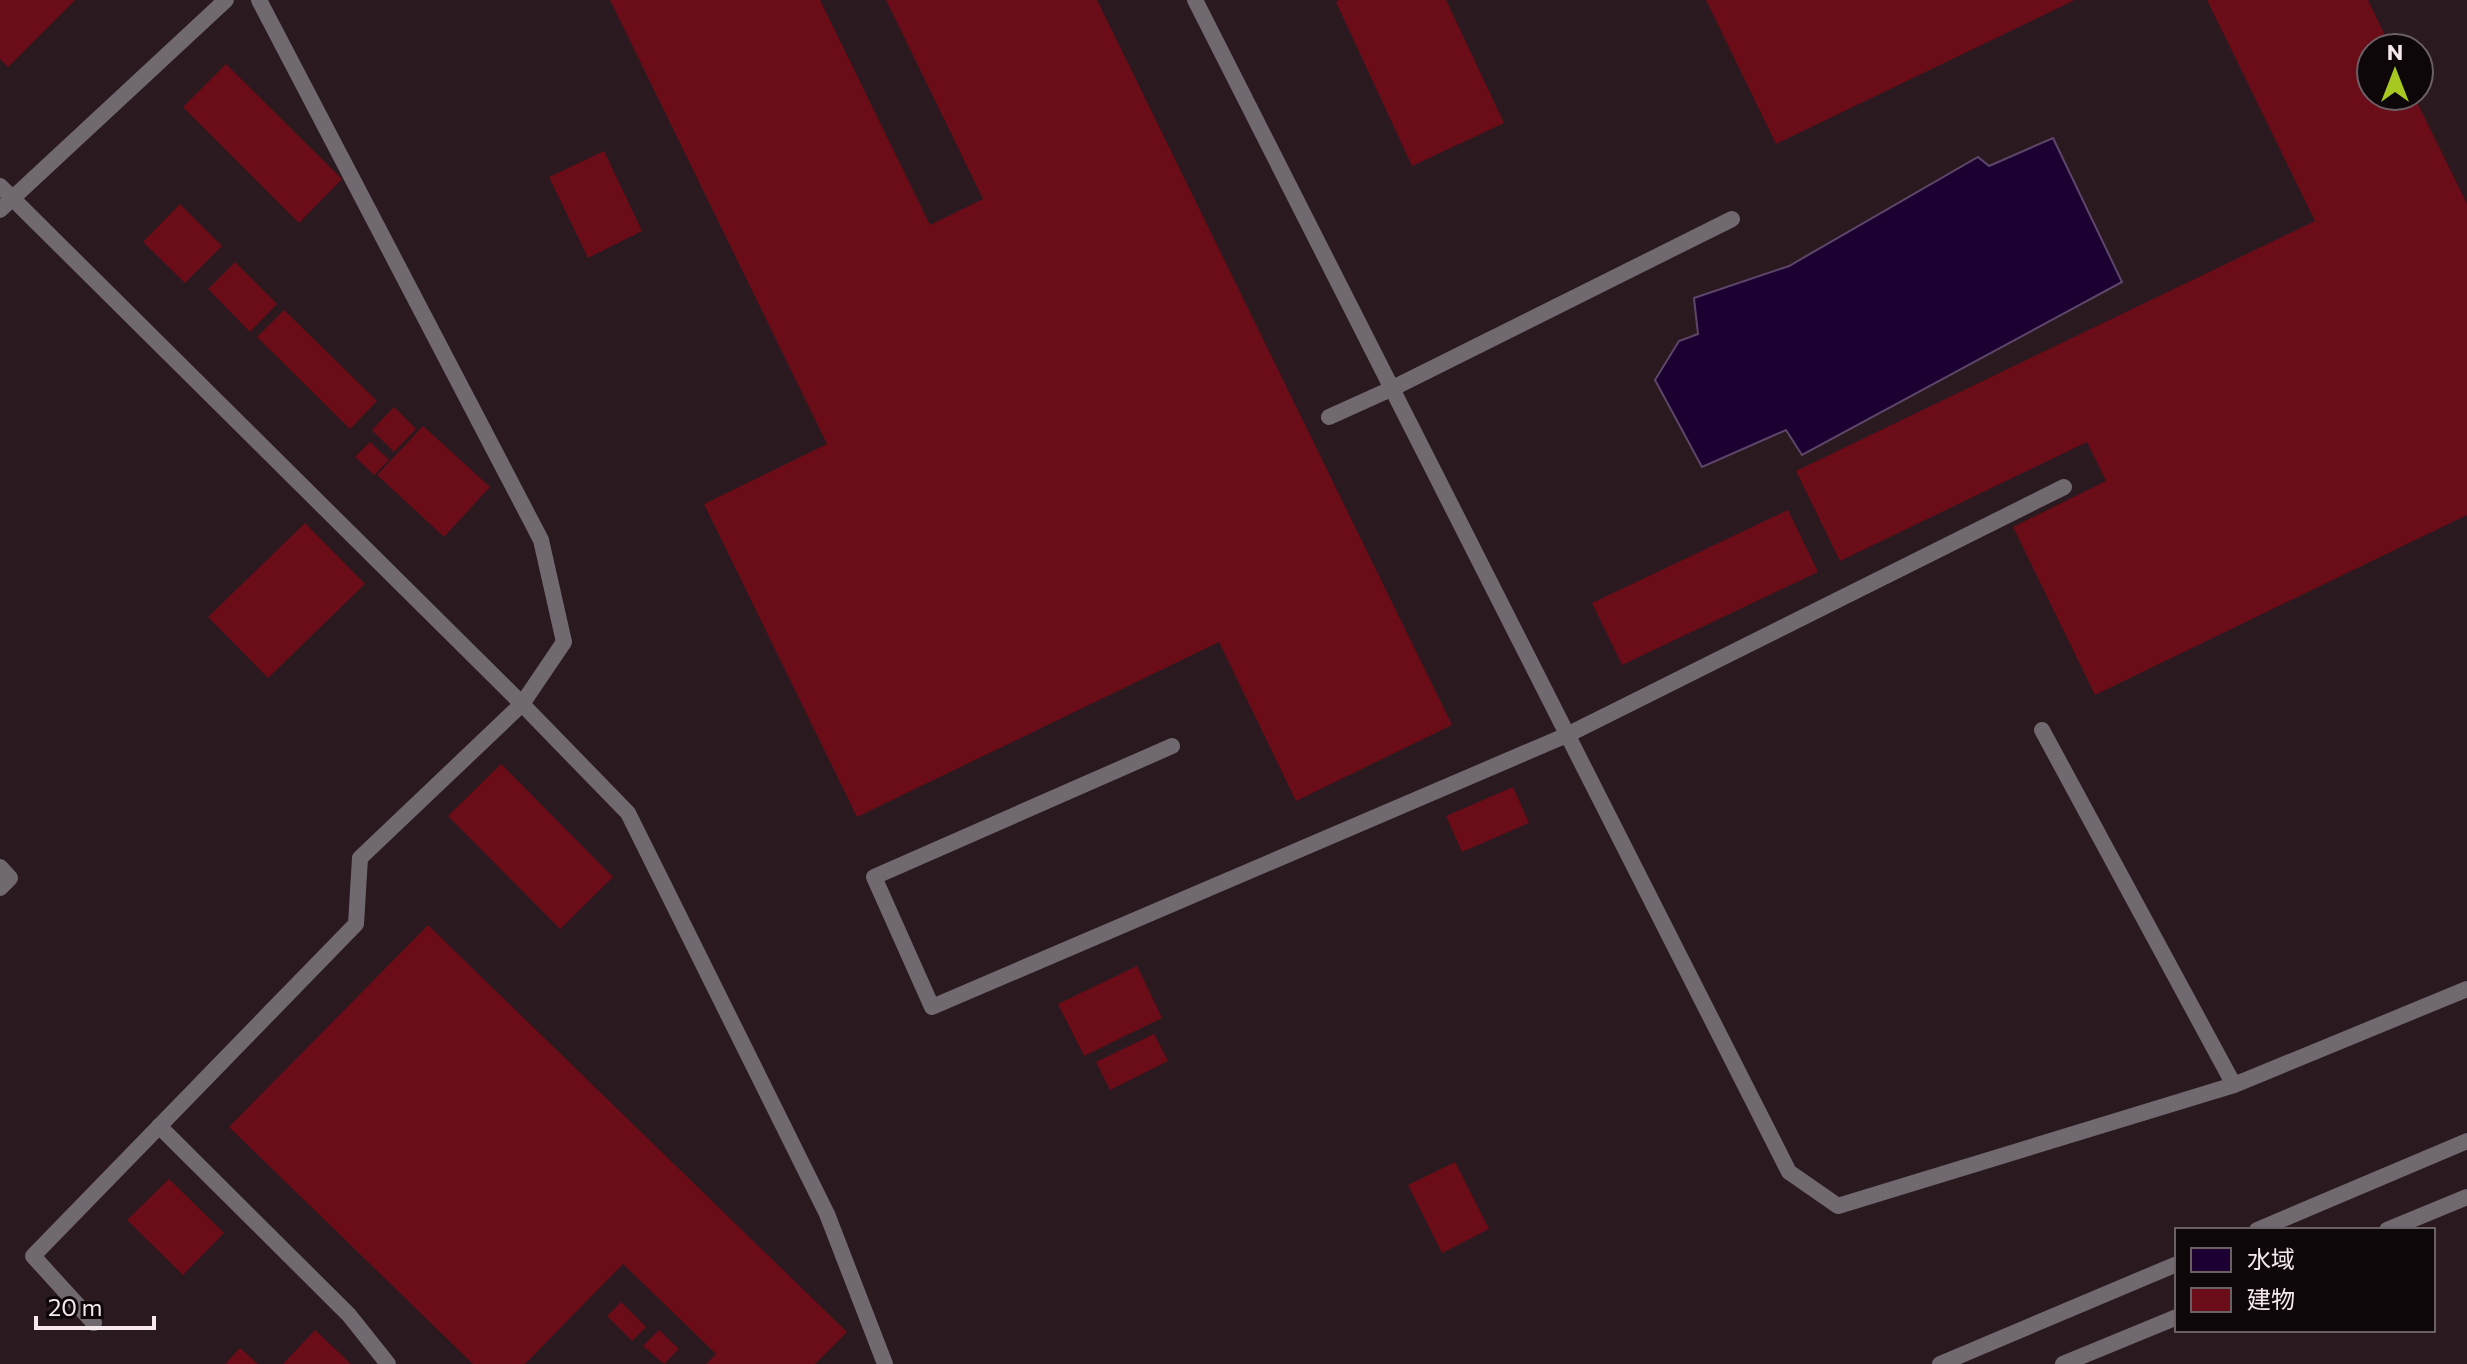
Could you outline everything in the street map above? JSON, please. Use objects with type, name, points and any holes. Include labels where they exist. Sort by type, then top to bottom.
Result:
[{"type":"lane","points":[[226,0],[4,198],[522,704],[628,813],[827,1214],[885,1364]]},
{"type":"lane","points":[[94,1323],[33,1256],[356,924],[360,858],[522,704],[564,642],[541,540],[259,0]]},
{"type":"lane","points":[[1195,0],[1789,1172],[1838,1206],[2234,1085],[2467,989]]},
{"type":"lane","points":[[1329,417],[1732,219]]},
{"type":"lane","points":[[1172,746],[874,877],[932,1007],[1567,735],[2064,487]]},
{"type":"lane","points":[[2042,730],[2234,1085]]},
{"type":"lane","points":[[0,867],[10,878],[0,888]]},
{"type":"lane","points":[[159,1126],[349,1315],[388,1364]]},
{"type":"lane","points":[[2262,1228],[2467,1141]]},
{"type":"lane","points":[[2392,1228],[2467,1197]]},
{"type":"lane","points":[[1940,1364],[2175,1265]]},
{"type":"lane","points":[[2063,1364],[2175,1318]]},
{"type":"water","points":[[2053,138],[2122,282],[1802,455],[1786,430],[1702,467],[1655,380],[1679,341],[1698,334],[1694,298],[1789,266],[1978,157],[1989,166]]},
{"type":"building","points":[[0,0],[75,0],[8,67],[0,59]]},
{"type":"building","points":[[610,0],[820,0],[930,225],[983,199],[886,0],[1097,0],[1452,725],[1296,801],[1219,642],[857,817],[704,504],[827,444]]},
{"type":"building","points":[[1446,0],[1504,123],[1412,166],[1336,2]]},
{"type":"building","points":[[1706,0],[2075,0],[1776,144]]},
{"type":"building","points":[[2207,0],[2368,0],[2383,32],[2355,32],[2355,112],[2422,112],[2467,204],[2467,515],[2095,695],[2013,527],[2106,481],[2087,442],[1840,561],[1796,471],[2315,221]]},
{"type":"building","points":[[226,64],[342,179],[299,223],[183,107]]},
{"type":"building","points":[[604,151],[642,231],[588,258],[549,177]]},
{"type":"building","points":[[180,204],[222,246],[185,283],[143,242]]},
{"type":"building","points":[[235,262],[277,304],[250,332],[208,289]]},
{"type":"building","points":[[284,310],[377,401],[350,429],[257,337]]},
{"type":"building","points":[[394,407],[416,429],[394,452],[372,430]]},
{"type":"building","points":[[423,426],[490,487],[444,537],[377,475]]},
{"type":"building","points":[[370,442],[389,460],[374,475],[355,457]]},
{"type":"building","points":[[1788,510],[1818,572],[1622,665],[1592,603]]},
{"type":"building","points":[[305,523],[365,584],[268,678],[208,617]]},
{"type":"building","points":[[501,764],[613,877],[560,929],[448,816]]},
{"type":"building","points":[[1513,787],[1529,823],[1462,852],[1446,816]]},
{"type":"building","points":[[428,925],[847,1332],[815,1364],[706,1364],[716,1354],[623,1264],[525,1364],[473,1364],[229,1127]]},
{"type":"building","points":[[1137,966],[1162,1018],[1084,1056],[1058,1004]]},
{"type":"building","points":[[1154,1034],[1168,1061],[1110,1090],[1096,1062]]},
{"type":"building","points":[[1455,1162],[1489,1229],[1442,1253],[1408,1185]]},
{"type":"building","points":[[169,1179],[224,1233],[183,1275],[127,1220]]},
{"type":"building","points":[[621,1302],[646,1327],[632,1341],[607,1316]]},
{"type":"building","points":[[315,1330],[351,1364],[283,1364]]},
{"type":"building","points":[[659,1330],[679,1349],[664,1364],[643,1346]]},
{"type":"building","points":[[240,1348],[258,1364],[225,1364]]}]
